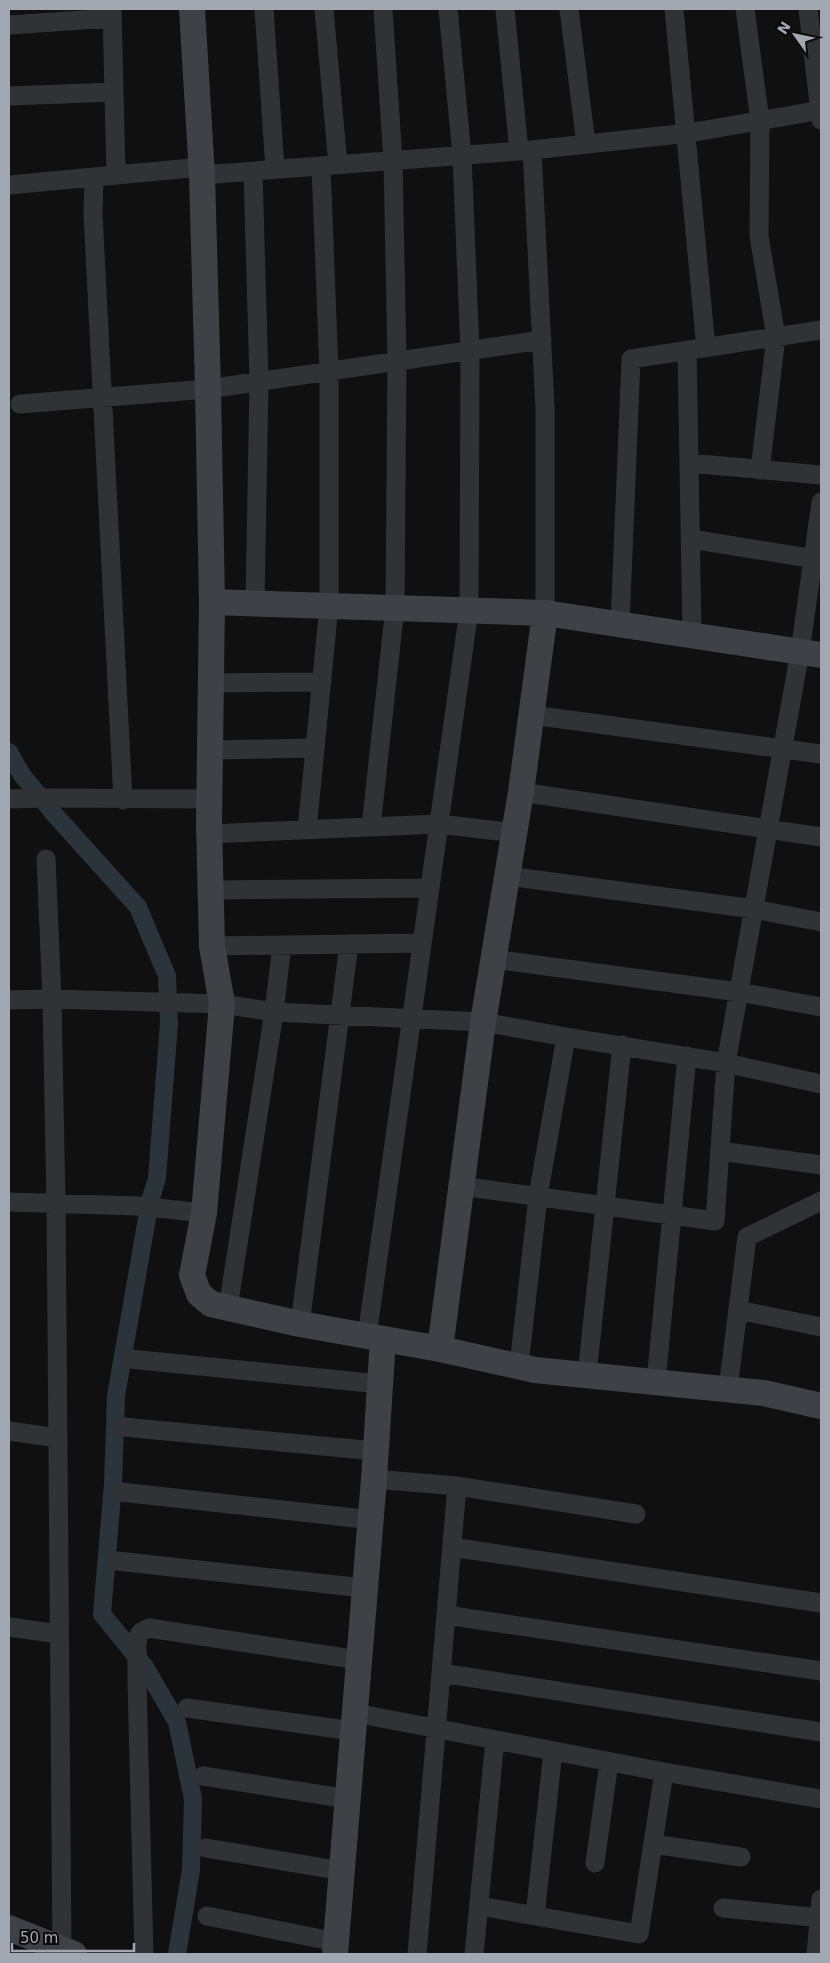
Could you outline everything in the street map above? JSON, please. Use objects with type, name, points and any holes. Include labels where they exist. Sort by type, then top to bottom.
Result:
[{"type":"street","points":[[192,9],[202,171],[208,389],[212,602],[209,799],[212,946],[222,1004],[204,1213],[192,1275],[199,1294],[211,1304],[228,1308],[300,1324],[440,1349],[519,1366],[764,1393],[821,1406]]},
{"type":"street","points":[[264,9],[275,169]]},
{"type":"street","points":[[307,830],[329,606],[329,165],[324,9]]},
{"type":"street","points":[[371,827],[395,607],[397,362],[393,160],[383,9]]},
{"type":"street","points":[[207,1916],[335,1948],[369,1521],[374,1479],[380,1384],[375,1338],[411,1019],[469,610],[470,351],[462,155],[448,9]]},
{"type":"street","points":[[440,1349],[483,1022],[522,792],[545,613],[545,408],[542,340],[525,150],[505,9]]},
{"type":"street","points":[[569,9],[586,144]]},
{"type":"street","points":[[674,9],[706,348]]},
{"type":"street","points":[[745,9],[760,121],[759,236],[776,337],[760,470]]},
{"type":"street","points":[[9,185],[116,175],[253,171],[525,150],[686,133],[821,113],[808,9]]},
{"type":"street","points":[[9,26],[112,14],[116,175]]},
{"type":"street","points":[[9,96],[114,92]]},
{"type":"street","points":[[253,171],[259,382],[255,603]]},
{"type":"street","points":[[94,177],[93,214],[123,800]]},
{"type":"street","points":[[620,624],[631,359],[821,330]]},
{"type":"street","points":[[20,404],[208,389],[542,340]]},
{"type":"street","points":[[688,350],[692,635]]},
{"type":"street","points":[[689,463],[821,475]]},
{"type":"street","points":[[462,1186],[715,1221],[726,1062],[783,748],[811,654],[821,502]]},
{"type":"street","points":[[690,539],[817,559]]},
{"type":"street","points":[[212,602],[545,613],[811,654]]},
{"type":"street","points":[[211,683],[322,682]]},
{"type":"street","points":[[532,714],[821,754]]},
{"type":"street","points":[[210,750],[315,748]]},
{"type":"street","points":[[522,792],[821,837]]},
{"type":"street","points":[[18,799],[209,799]]},
{"type":"street","points":[[209,834],[439,824],[514,833]]},
{"type":"street","points":[[9,1928],[66,1953],[59,1634],[56,1204],[52,998],[46,859]]},
{"type":"street","points":[[507,876],[754,909],[821,922]]},
{"type":"street","points":[[211,890],[430,888]]},
{"type":"street","points":[[300,1324],[349,944]]},
{"type":"street","points":[[212,946],[422,944]]},
{"type":"street","points":[[228,1308],[274,1012],[282,945]]},
{"type":"street","points":[[493,959],[739,992],[821,1007]]},
{"type":"street","points":[[9,1000],[52,998],[222,1004],[274,1012],[483,1022],[566,1038],[726,1062],[821,1084]]},
{"type":"street","points":[[519,1366],[538,1196],[566,1038]]},
{"type":"street","points":[[587,1375],[622,1045]]},
{"type":"street","points":[[656,1382],[687,1056]]},
{"type":"street","points":[[720,1151],[821,1165]]},
{"type":"street","points":[[728,1389],[747,1237],[821,1201]]},
{"type":"street","points":[[9,1202],[145,1207],[204,1213]]},
{"type":"street","points":[[738,1310],[821,1327]]},
{"type":"street","points":[[130,1358],[380,1384]]},
{"type":"street","points":[[124,1427],[375,1451]]},
{"type":"street","points":[[9,1431],[58,1438]]},
{"type":"street","points":[[374,1479],[457,1486],[636,1514]]},
{"type":"street","points":[[417,1954],[457,1486]]},
{"type":"street","points":[[121,1492],[369,1521]]},
{"type":"street","points":[[452,1547],[821,1604]]},
{"type":"street","points":[[117,1561],[364,1588]]},
{"type":"street","points":[[446,1615],[821,1671]]},
{"type":"street","points":[[9,1627],[59,1634]]},
{"type":"street","points":[[144,1954],[137,1682],[137,1639],[141,1632],[149,1628],[359,1660]]},
{"type":"street","points":[[441,1673],[821,1732]]},
{"type":"street","points":[[187,1708],[436,1729],[664,1772],[821,1798]]},
{"type":"street","points":[[474,1954],[495,1740]]},
{"type":"street","points":[[535,1916],[553,1751]]},
{"type":"street","points":[[595,1863],[609,1762]]},
{"type":"street","points":[[479,1906],[639,1934],[664,1772]]},
{"type":"street","points":[[203,1776],[348,1799]]},
{"type":"street","points":[[653,1844],[741,1858]]},
{"type":"street","points":[[206,1848],[342,1871]]},
{"type":"street","points":[[816,1954],[821,1898]]},
{"type":"street","points":[[722,1908],[820,1918]]},
{"type":"waterway","points":[[9,752],[22,775],[55,815],[138,907],[167,976],[169,1023],[157,1178],[150,1201],[116,1396],[113,1484],[102,1614],[145,1667],[177,1722],[193,1799],[191,1870],[177,1954]]}]
